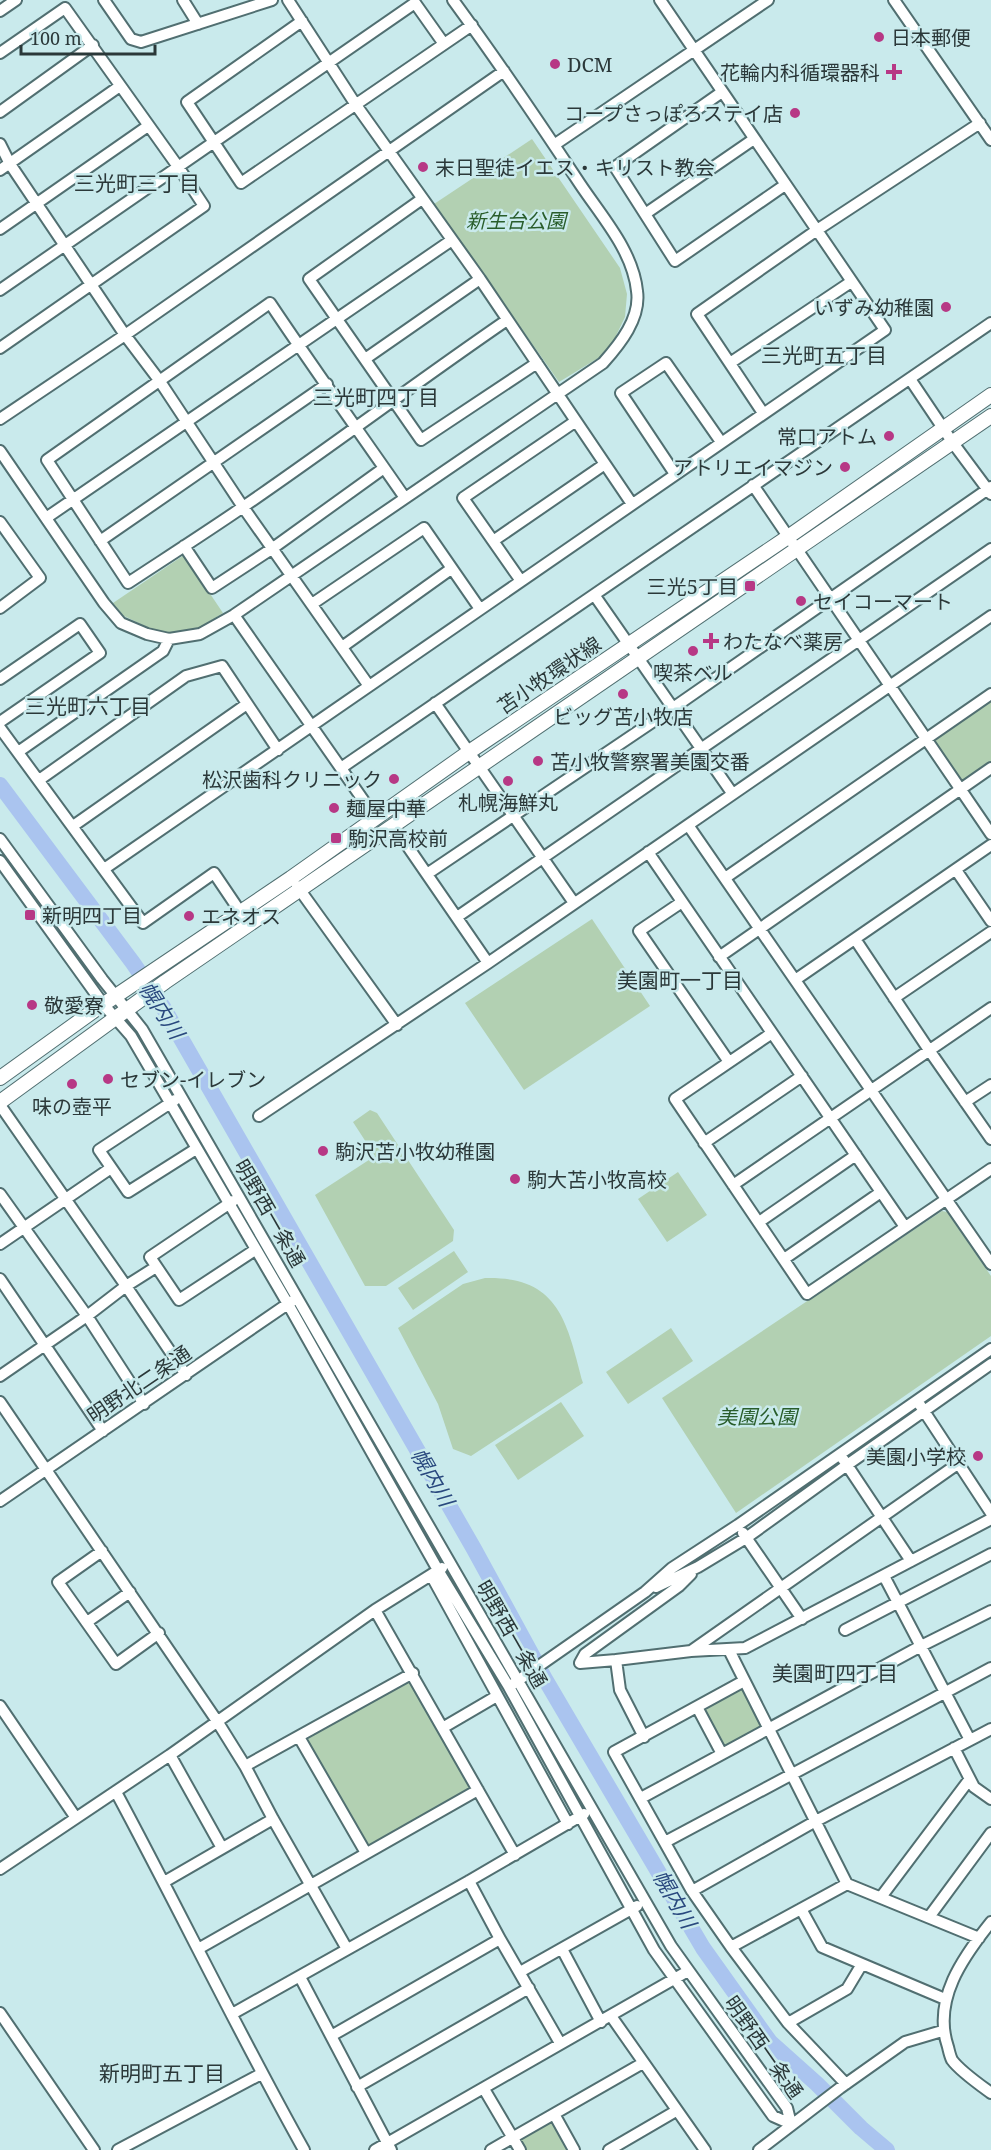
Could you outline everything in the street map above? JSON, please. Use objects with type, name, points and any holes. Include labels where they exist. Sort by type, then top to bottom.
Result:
[{"type":"main road","name":"苫小牧環状線","points":[[0,1103],[296,884],[375,818],[788,537],[991,395]]},
{"type":"main road","name":"苫小牧環状線","points":[[0,1078],[128,987],[241,912],[296,884],[393,825],[480,767],[991,416]]},
{"type":"street","points":[[0,11],[16,0]]},
{"type":"street","points":[[104,0],[132,39],[141,42],[198,24],[242,4],[272,0]]},
{"type":"street","points":[[183,0],[198,24]]},
{"type":"street","points":[[288,0],[356,105],[480,279],[632,504]]},
{"type":"street","points":[[0,452],[104,603],[122,622],[147,634],[169,639],[200,634],[234,615],[603,363],[618,345],[633,320],[638,293],[632,262],[504,71],[453,0]]},
{"type":"street","points":[[105,869],[885,330],[660,0]]},
{"type":"street","points":[[554,145],[768,0]]},
{"type":"street","points":[[894,0],[991,140]]},
{"type":"street","points":[[0,290],[415,3],[444,44]]},
{"type":"street","points":[[0,53],[65,8],[204,206],[0,348]]},
{"type":"street","points":[[302,21],[187,102],[241,183],[472,26]]},
{"type":"street","points":[[0,112],[93,45]]},
{"type":"street","points":[[0,419],[125,335],[504,71]]},
{"type":"street","points":[[0,170],[120,86]]},
{"type":"street","points":[[722,92],[615,167],[675,261],[785,185]]},
{"type":"street","points":[[763,413],[697,314],[817,230],[980,123]]},
{"type":"street","points":[[0,229],[148,126]]},
{"type":"street","points":[[645,214],[754,139]]},
{"type":"street","points":[[0,144],[10,164],[125,335],[159,380],[213,464],[369,686]]},
{"type":"street","points":[[422,199],[309,279],[392,400],[421,440],[537,363]]},
{"type":"street","points":[[46,518],[452,240]]},
{"type":"street","points":[[365,359],[480,279]]},
{"type":"street","points":[[730,363],[851,282]]},
{"type":"street","points":[[405,498],[384,468],[356,426],[327,384],[270,303],[47,460],[128,583],[243,507],[356,426],[392,400],[507,320]]},
{"type":"street","points":[[341,768],[991,323]]},
{"type":"street","points":[[675,474],[621,393],[666,363],[721,442]]},
{"type":"street","points":[[427,874],[990,490],[953,443],[910,379]]},
{"type":"street","points":[[100,541],[327,384]]},
{"type":"street","points":[[521,581],[463,498],[576,421]]},
{"type":"street","points":[[493,541],[605,464]]},
{"type":"street","points":[[184,546],[212,588],[273,548],[384,468]]},
{"type":"street","points":[[753,485],[991,834]]},
{"type":"street","points":[[0,522],[40,578],[0,608]]},
{"type":"street","points":[[312,604],[424,528],[480,609]]},
{"type":"street","points":[[0,545],[11,538]]},
{"type":"street","points":[[457,917],[991,549]]},
{"type":"street","points":[[342,647],[452,569]]},
{"type":"street","points":[[595,596],[732,793]]},
{"type":"street","points":[[234,615],[375,818]]},
{"type":"street","points":[[259,1116],[488,963],[991,616]]},
{"type":"street","points":[[0,679],[80,624],[100,653],[0,722]]},
{"type":"street","points":[[18,752],[163,651],[169,639]]},
{"type":"street","points":[[39,780],[186,676],[222,666],[278,750]]},
{"type":"street","points":[[725,878],[991,694]]},
{"type":"street","points":[[435,703],[574,903]]},
{"type":"street","points":[[73,826],[247,704]]},
{"type":"street","points":[[0,728],[143,924],[214,873],[241,912]]},
{"type":"street","points":[[719,957],[991,768]]},
{"type":"street","points":[[393,825],[488,963]]},
{"type":"street","points":[[688,825],[946,1200],[989,1258]]},
{"type":"street","name":"明野西一条通","points":[[0,839],[116,996],[132,1005],[142,1029],[670,1946],[787,2108],[791,2124]]},
{"type":"street","points":[[795,980],[991,845]]},
{"type":"street","points":[[648,852],[905,1227]]},
{"type":"street","name":"明野西一条通","points":[[0,861],[114,1018],[131,1036],[288,1304],[434,1573],[517,1682],[579,1817],[654,1950],[773,2116],[791,2124]]},
{"type":"street","points":[[956,870],[991,921]]},
{"type":"street","points":[[296,884],[397,1025]]},
{"type":"street","points":[[682,902],[639,932],[729,1062]]},
{"type":"street","points":[[894,998],[991,932]]},
{"type":"street","points":[[855,939],[991,1139]]},
{"type":"street","points":[[733,1185],[991,1008]]},
{"type":"street","points":[[772,1033],[675,1099],[807,1294],[991,1169]]},
{"type":"street","points":[[704,1143],[802,1076]]},
{"type":"street","points":[[965,1102],[991,1085]]},
{"type":"street","points":[[182,1096],[99,1150],[128,1191],[196,1149]]},
{"type":"street","points":[[0,1103],[186,1375]]},
{"type":"street","points":[[759,1222],[856,1155]]},
{"type":"street","points":[[0,1244],[111,1168]]},
{"type":"street","points":[[784,1259],[881,1192]]},
{"type":"street","points":[[0,1194],[87,1316],[144,1404]]},
{"type":"street","points":[[240,1196],[150,1257],[179,1300],[255,1250]]},
{"type":"street","points":[[0,1376],[156,1267]]},
{"type":"street","points":[[0,1279],[103,1431]]},
{"type":"street","name":"明野北二条通","points":[[0,1501],[298,1297]]},
{"type":"street","points":[[517,1682],[645,1592],[672,1568],[917,1402],[991,1348]]},
{"type":"street","points":[[645,1592],[698,1567],[746,1538],[991,1364]]},
{"type":"street","points":[[0,1402],[217,1721],[245,1766],[347,1949]]},
{"type":"street","points":[[917,1402],[991,1513]]},
{"type":"street","points":[[839,1454],[910,1561]]},
{"type":"street","points":[[691,1651],[958,1463]]},
{"type":"street","points":[[698,1567],[679,1586],[585,1654],[580,1663],[691,1651],[746,1648],[991,1519]]},
{"type":"street","points":[[738,1525],[802,1619]]},
{"type":"street","points":[[102,1551],[58,1582],[116,1664],[159,1634]]},
{"type":"street","points":[[845,1630],[991,1554]]},
{"type":"street","points":[[0,1869],[170,1755],[375,1610],[450,1562]]},
{"type":"street","points":[[434,1573],[497,1696],[568,1824]]},
{"type":"street","points":[[884,1576],[900,1602],[970,1740]]},
{"type":"street","points":[[87,1622],[130,1592]]},
{"type":"street","points":[[375,1610],[444,1727],[515,1855]]},
{"type":"street","points":[[641,1798],[921,1646],[991,1611]]},
{"type":"street","points":[[729,1650],[847,1884],[979,1938]]},
{"type":"street","points":[[616,1660],[620,1690],[644,1737]]},
{"type":"street","points":[[666,1842],[991,1668]]},
{"type":"street","points":[[245,1766],[413,1673]]},
{"type":"street","points":[[744,1681],[614,1752],[693,1891],[731,1947],[788,2023],[846,2084]]},
{"type":"street","points":[[444,1727],[497,1696]]},
{"type":"street","points":[[0,1706],[76,1818]]},
{"type":"street","points":[[697,1707],[722,1754]]},
{"type":"street","points":[[693,1891],[814,1822],[991,1729]]},
{"type":"street","points":[[300,1737],[366,1853]]},
{"type":"street","points":[[954,1748],[974,1787],[991,1799]]},
{"type":"street","points":[[170,1755],[222,1848]]},
{"type":"street","points":[[881,1896],[969,1780]]},
{"type":"street","points":[[198,1948],[478,1790]]},
{"type":"street","points":[[116,1792],[261,2074],[303,2150]]},
{"type":"street","points":[[232,2014],[515,1855],[592,1809]]},
{"type":"street","points":[[164,1882],[273,1819]]},
{"type":"street","points":[[929,1917],[991,1833]]},
{"type":"street","points":[[469,1881],[560,2043]]},
{"type":"street","points":[[731,1947],[847,1884]]},
{"type":"street","points":[[520,1972],[645,1901]]},
{"type":"street","points":[[801,1909],[822,1947],[945,1999]]},
{"type":"street","points":[[991,1922],[964,1958],[945,1999],[942,2031],[952,2060],[991,2093]]},
{"type":"street","points":[[331,2036],[500,1939]]},
{"type":"street","points":[[562,1949],[606,2019],[643,2063],[705,2150]]},
{"type":"street","points":[[788,2023],[847,1989],[862,1964]]},
{"type":"street","points":[[375,2150],[390,2146],[560,2043],[688,1971]]},
{"type":"street","points":[[300,1977],[390,2146]]},
{"type":"street","points":[[357,2087],[529,1988]]},
{"type":"street","points":[[0,2013],[94,2150]]},
{"type":"street","points":[[759,2150],[791,2124],[905,2042],[942,2031]]},
{"type":"street","points":[[491,2150],[643,2063]]},
{"type":"street","points":[[118,2150],[261,2074]]},
{"type":"street","points":[[484,2089],[520,2150]]},
{"type":"street","points":[[609,2150],[676,2111]]},
{"type":"street","points":[[554,2115],[574,2150]]},
{"type":"green space","name":"新生台公園","points":[[532,139],[620,268],[627,294],[625,317],[614,340],[600,357],[559,382],[434,204]]},
{"type":"green space","points":[[184,555],[223,613],[197,629],[171,634],[151,629],[124,616],[113,603]]},
{"type":"green space","points":[[991,694],[991,768],[961,788],[926,738]]},
{"type":"green space","points":[[592,919],[650,1006],[524,1090],[465,1003]]},
{"type":"green space","points":[[370,1110],[377,1113],[454,1230],[453,1241],[386,1286],[365,1286],[315,1195],[375,1156],[353,1122]]},
{"type":"green space","points":[[678,1172],[707,1215],[667,1242],[638,1199]]},
{"type":"green space","name":"美園公園","points":[[942,1211],[947,1212],[991,1276],[991,1336],[736,1513],[662,1398]]},
{"type":"green space","points":[[454,1251],[468,1272],[413,1310],[398,1288]]},
{"type":"green space","points":[[485,1278],[510,1279],[530,1285],[545,1295],[556,1307],[565,1323],[583,1383],[471,1456],[453,1449],[438,1404],[398,1328],[463,1284]]},
{"type":"green space","points":[[671,1328],[693,1361],[628,1404],[606,1372]]},
{"type":"green space","points":[[561,1402],[584,1436],[518,1480],[495,1445]]},
{"type":"green space","points":[[408,1680],[412,1683],[471,1786],[470,1789],[372,1844],[365,1845],[308,1742],[309,1737]]},
{"type":"green space","points":[[744,1681],[769,1730],[722,1754],[697,1707]]},
{"type":"green space","points":[[551,2122],[568,2150],[526,2150],[521,2141],[522,2138]]},
{"type":"waterway","name":"幌内川","points":[[0,785],[133,963],[163,1007],[474,1549],[545,1679],[703,1948],[770,2042],[887,2150]]},
{"type":"place","name":"日本郵便","points":[[879,37]]},
{"type":"place","name":"DCM","points":[[555,64]]},
{"type":"place","name":"花輪内科循環器科","points":[[894,72]]},
{"type":"place","name":"コープさっぽろステイ店","points":[[795,113]]},
{"type":"place","name":"末日聖徒イエス・キリスト教会","points":[[423,167]]},
{"type":"place","name":"いずみ幼稚園","points":[[946,307]]},
{"type":"place","name":"常口アトム","points":[[889,436]]},
{"type":"place","name":"アトリエイマジン","points":[[845,467]]},
{"type":"place","name":"三光5丁目","points":[[750,586]]},
{"type":"place","name":"セイコーマート","points":[[801,601]]},
{"type":"place","name":"わたなべ薬房","points":[[711,641]]},
{"type":"place","name":"喫茶ベル","points":[[693,651]]},
{"type":"place","name":"ビッグ苫小牧店","points":[[623,694]]},
{"type":"place","name":"苫小牧警察署美園交番","points":[[538,761]]},
{"type":"place","name":"松沢歯科クリニック","points":[[394,779]]},
{"type":"place","name":"札幌海鮮丸","points":[[508,781]]},
{"type":"place","name":"麺屋中華","points":[[334,808]]},
{"type":"place","name":"駒沢高校前","points":[[336,838]]},
{"type":"place","name":"新明四丁目","points":[[30,915]]},
{"type":"place","name":"エネオス","points":[[189,916]]},
{"type":"place","name":"敬愛寮","points":[[32,1005]]},
{"type":"place","name":"セブン-イレブン","points":[[108,1079]]},
{"type":"place","name":"味の壺平","points":[[72,1084]]},
{"type":"place","name":"駒沢苫小牧幼稚園","points":[[323,1151]]},
{"type":"place","name":"駒大苫小牧高校","points":[[515,1179]]},
{"type":"place","name":"美園小学校","points":[[978,1456]]},
{"type":"district","name":"三光町三丁目","points":[[137,183]]},
{"type":"district","name":"三光町五丁目","points":[[824,355]]},
{"type":"district","name":"三光町四丁目","points":[[376,397]]},
{"type":"district","name":"三光町六丁目","points":[[88,706]]},
{"type":"district","name":"美園町一丁目","points":[[680,980]]},
{"type":"district","name":"美園町四丁目","points":[[835,1673]]},
{"type":"district","name":"新明町五丁目","points":[[162,2073]]}]
